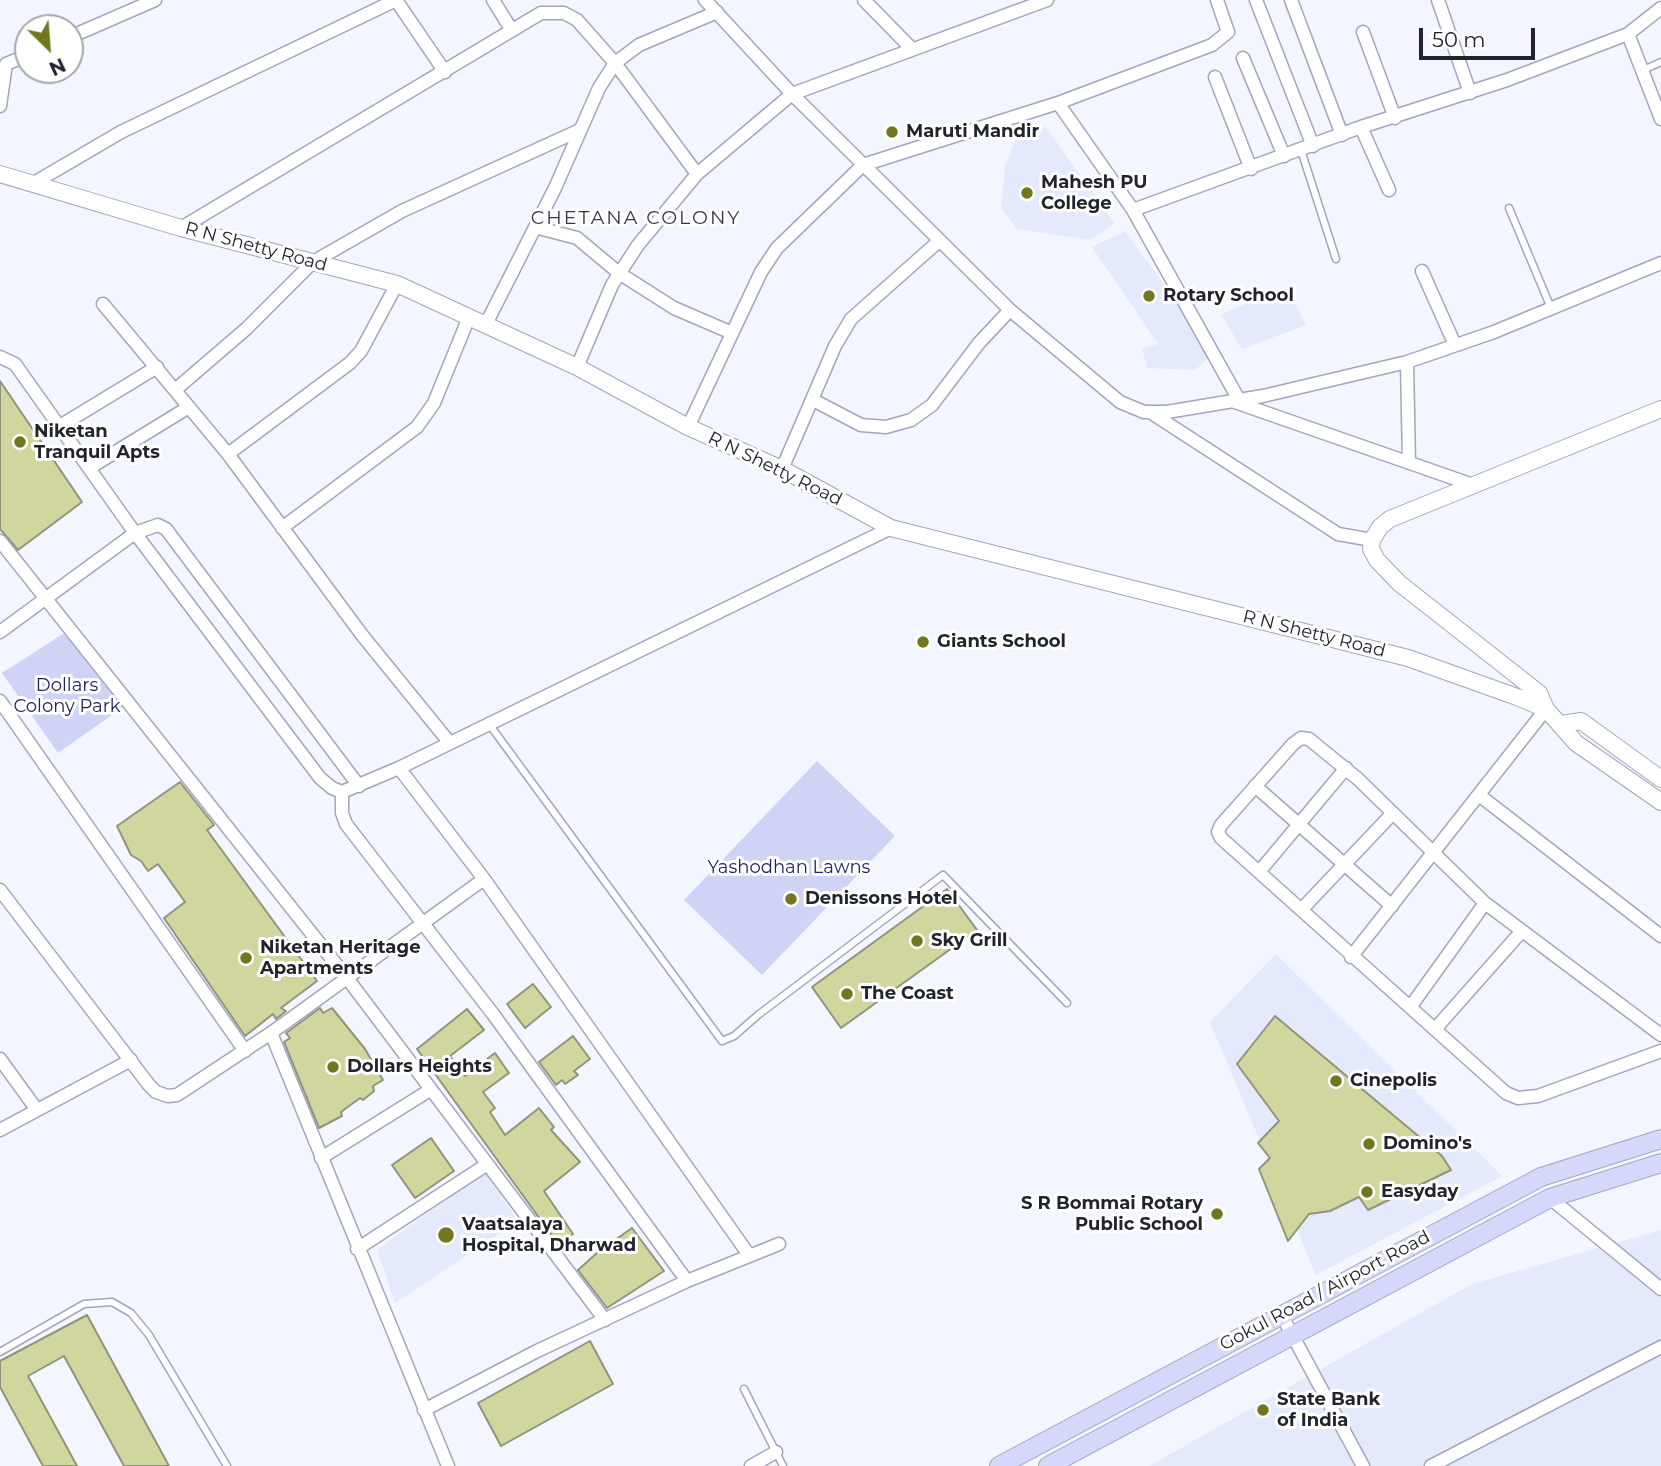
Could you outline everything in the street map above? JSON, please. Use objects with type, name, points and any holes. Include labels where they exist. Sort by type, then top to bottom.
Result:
[{"type":"main road","name":"Gokul Road / Airport Road","points":[[999,1466],[1541,1177],[1661,1139]]},
{"type":"main road","name":"Gokul Road / Airport Road","points":[[1048,1466],[1550,1198],[1661,1163]]},
{"type":"street","points":[[84,31],[155,0]]},
{"type":"street","points":[[34,183],[121,132],[396,0],[444,72]]},
{"type":"street","points":[[493,0],[512,29]]},
{"type":"street","points":[[705,0],[792,94],[939,242],[1010,310],[1120,402],[1149,412],[1338,534],[1372,540]]},
{"type":"street","points":[[864,0],[911,48]]},
{"type":"street","points":[[577,367],[619,274],[638,245],[697,174],[792,94],[1047,0]]},
{"type":"street","points":[[688,427],[761,272],[778,248],[863,165],[1058,103],[1223,38],[1228,32],[1227,25],[1217,0]]},
{"type":"street","points":[[1256,0],[1307,148]]},
{"type":"street","points":[[1291,0],[1342,135]]},
{"type":"street","points":[[1438,0],[1470,93]]},
{"type":"street","points":[[1133,210],[1362,127],[1470,93],[1628,34],[1661,8]]},
{"type":"street","points":[[486,324],[535,227],[598,88],[614,64],[639,45],[717,12]]},
{"type":"street","points":[[181,228],[541,13],[564,13],[577,20],[614,64],[697,174]]},
{"type":"street","points":[[1363,32],[1395,118]]},
{"type":"street","points":[[1628,34],[1661,120]]},
{"type":"street","points":[[0,51],[6,64],[0,106]]},
{"type":"street","points":[[1243,58],[1284,156]]},
{"type":"street","points":[[6,64],[14,61]]},
{"type":"street","points":[[1215,77],[1251,169]]},
{"type":"street","points":[[1058,103],[1133,210],[1235,400],[1473,485]]},
{"type":"street","points":[[1362,127],[1389,190]]},
{"type":"street","points":[[175,390],[246,329],[313,262],[402,211],[580,130]]},
{"type":"street","name":"R N Shetty Road","points":[[0,174],[181,228],[397,284],[577,367],[688,427],[782,469],[891,528],[1408,658],[1546,709],[1576,743],[1661,803]]},
{"type":"street","points":[[535,227],[577,238],[619,274],[674,308],[732,333]]},
{"type":"street","points":[[782,469],[835,346],[850,319],[939,242]]},
{"type":"street","points":[[1149,412],[1235,400],[1406,362],[1551,308],[1661,263]]},
{"type":"street","points":[[1422,271],[1455,345]]},
{"type":"street","points":[[228,454],[350,363],[361,351],[397,284]]},
{"type":"street","points":[[103,304],[228,454],[362,635],[449,742]]},
{"type":"street","points":[[813,400],[862,425],[886,427],[911,420],[932,405],[979,343],[1010,310]]},
{"type":"street","points":[[282,528],[417,427],[434,403],[469,317]]},
{"type":"street","points":[[0,356],[15,364],[91,467],[135,533],[320,778],[342,792]]},
{"type":"street","points":[[1406,362],[1409,463]]},
{"type":"street","points":[[60,426],[157,367]]},
{"type":"street","points":[[91,467],[188,407]]},
{"type":"street","points":[[1351,957],[1435,854],[1546,709],[1539,693],[1399,583],[1377,559],[1371,549],[1372,540],[1390,519],[1661,409]]},
{"type":"street","points":[[1,628],[135,533],[158,525],[166,528],[359,786]]},
{"type":"street","points":[[342,792],[399,768],[891,528]]},
{"type":"street","points":[[0,541],[347,978],[605,1320]]},
{"type":"street","points":[[0,701],[245,1051]]},
{"type":"street","points":[[1562,724],[1581,721],[1661,779]]},
{"type":"street","points":[[1661,1035],[1485,903],[1346,768],[1315,743],[1301,738],[1255,786],[1218,832],[1220,838],[1302,909],[1351,957],[1436,1028],[1506,1093],[1518,1098],[1538,1096],[1661,1051]]},
{"type":"street","points":[[399,768],[484,879],[749,1255]]},
{"type":"street","points":[[1259,873],[1346,768]]},
{"type":"street","points":[[1255,786],[1392,906]]},
{"type":"street","points":[[342,792],[342,813],[346,824],[501,1025],[687,1281]]},
{"type":"street","points":[[1479,795],[1661,936]]},
{"type":"street","points":[[1302,909],[1392,814]]},
{"type":"street","points":[[0,890],[156,1092],[168,1096],[177,1095],[245,1051],[484,879]]},
{"type":"street","points":[[1410,1006],[1485,903]]},
{"type":"street","points":[[1436,1028],[1521,932]]},
{"type":"street","points":[[271,1033],[447,1466]]},
{"type":"street","points":[[0,1059],[37,1110]]},
{"type":"street","points":[[0,1130],[131,1060]]},
{"type":"street","points":[[321,1158],[430,1090]]},
{"type":"street","points":[[357,1249],[486,1165]]},
{"type":"street","points":[[1550,1198],[1661,1289]]},
{"type":"street","points":[[424,1410],[500,1368],[687,1281],[779,1244]]},
{"type":"street","points":[[1282,1314],[1291,1336],[1363,1466]]},
{"type":"street","points":[[1431,1466],[1661,1347]]},
{"type":"street","points":[[751,1466],[776,1452]]},
{"type":"lane","points":[[1641,71],[1661,62]]},
{"type":"lane","points":[[1307,148],[1336,259]]},
{"type":"lane","points":[[1509,208],[1551,308]]},
{"type":"lane","points":[[489,724],[722,1041],[734,1037],[758,1015],[943,875],[1067,1003]]},
{"type":"lane","points":[[0,1352],[84,1304],[113,1302],[131,1313],[149,1335],[227,1466]]},
{"type":"lane","points":[[744,1389],[783,1466]]},
{"type":"shaded area","name":"Mahesh PU College","points":[[1046,127],[1114,223],[1091,240],[1017,229],[1001,208],[1005,167],[1017,136]]},
{"type":"shaded area","name":"Rotary School","points":[[1125,231],[1214,353],[1195,370],[1147,368],[1142,348],[1158,344],[1092,247]]},
{"type":"shaded area","points":[[1287,288],[1306,325],[1242,349],[1221,314]]},
{"type":"shaded area","points":[[1276,954],[1502,1176],[1316,1275],[1210,1022]]},
{"type":"shaded area","name":"Vaatsalaya Hospital, Dharwad","points":[[484,1172],[518,1221],[395,1303],[377,1250]]},
{"type":"shaded area","points":[[1661,1230],[1661,1466],[1149,1466],[1472,1284]]},
{"type":"green space","name":"Dollars Colony Park","points":[[69,630],[122,708],[58,753],[2,673]]},
{"type":"green space","name":"Yashodhan Lawns","points":[[817,761],[895,836],[762,975],[684,900]]},
{"type":"building","name":"Niketan Tranquil Apts","points":[[0,381],[82,502],[18,550],[0,529]]},
{"type":"building","points":[[180,782],[214,825],[207,830],[317,981],[281,1008],[286,1011],[276,1019],[273,1014],[245,1036],[164,918],[185,902],[158,864],[148,871],[141,861],[131,855],[117,826]]},
{"type":"building","points":[[947,889],[977,930],[841,1028],[812,987]]},
{"type":"building","points":[[533,984],[551,1007],[525,1028],[507,1004]]},
{"type":"building","name":"Dollars Heights","points":[[320,1008],[323,1013],[332,1008],[365,1049],[383,1080],[373,1086],[374,1091],[363,1100],[360,1098],[341,1112],[342,1116],[319,1128],[284,1042],[290,1038],[286,1033]]},
{"type":"building","points":[[467,1009],[484,1030],[450,1056],[465,1076],[495,1053],[509,1073],[483,1092],[495,1108],[490,1112],[505,1135],[539,1108],[554,1127],[551,1130],[580,1162],[544,1191],[573,1234],[558,1244],[417,1049]]},
{"type":"building","points":[[1275,1016],[1442,1156],[1451,1170],[1368,1210],[1359,1197],[1330,1211],[1309,1214],[1288,1241],[1259,1169],[1270,1158],[1258,1143],[1279,1121],[1237,1064]]},
{"type":"building","points":[[573,1036],[590,1059],[574,1071],[578,1075],[565,1084],[562,1080],[556,1085],[539,1062]]},
{"type":"building","points":[[431,1138],[454,1171],[415,1198],[392,1165]]},
{"type":"building","points":[[632,1228],[664,1271],[607,1308],[578,1270]]},
{"type":"building","points":[[87,1315],[169,1466],[124,1466],[64,1356],[28,1376],[77,1466],[43,1466],[0,1387],[0,1361]]},
{"type":"building","points":[[590,1341],[613,1384],[501,1446],[478,1403]]},
{"type":"place","name":"Maruti Mandir","points":[[892,132]]},
{"type":"place","name":"Mahesh PU College","points":[[1027,193]]},
{"type":"place","name":"Rotary School","points":[[1149,296]]},
{"type":"place","name":"Niketan Tranquil Apts","points":[[20,442]]},
{"type":"place","name":"Giants School","points":[[923,642]]},
{"type":"place","name":"Denissons Hotel","points":[[791,899]]},
{"type":"place","name":"Sky Grill","points":[[917,941]]},
{"type":"place","name":"Niketan Heritage Apartments","points":[[246,958]]},
{"type":"place","name":"The Coast","points":[[847,994]]},
{"type":"place","name":"Dollars Heights","points":[[333,1067]]},
{"type":"place","name":"Cinepolis","points":[[1336,1081]]},
{"type":"place","name":"Domino's","points":[[1369,1144]]},
{"type":"place","name":"Easyday","points":[[1367,1192]]},
{"type":"place","name":"S R Bommai Rotary Public School","points":[[1217,1214]]},
{"type":"place","name":"Vaatsalaya Hospital, Dharwad","points":[[446,1235]]},
{"type":"place","name":"State Bank of India","points":[[1263,1410]]},
{"type":"district","name":"CHETANA COLONY","points":[[636,218]]}]
